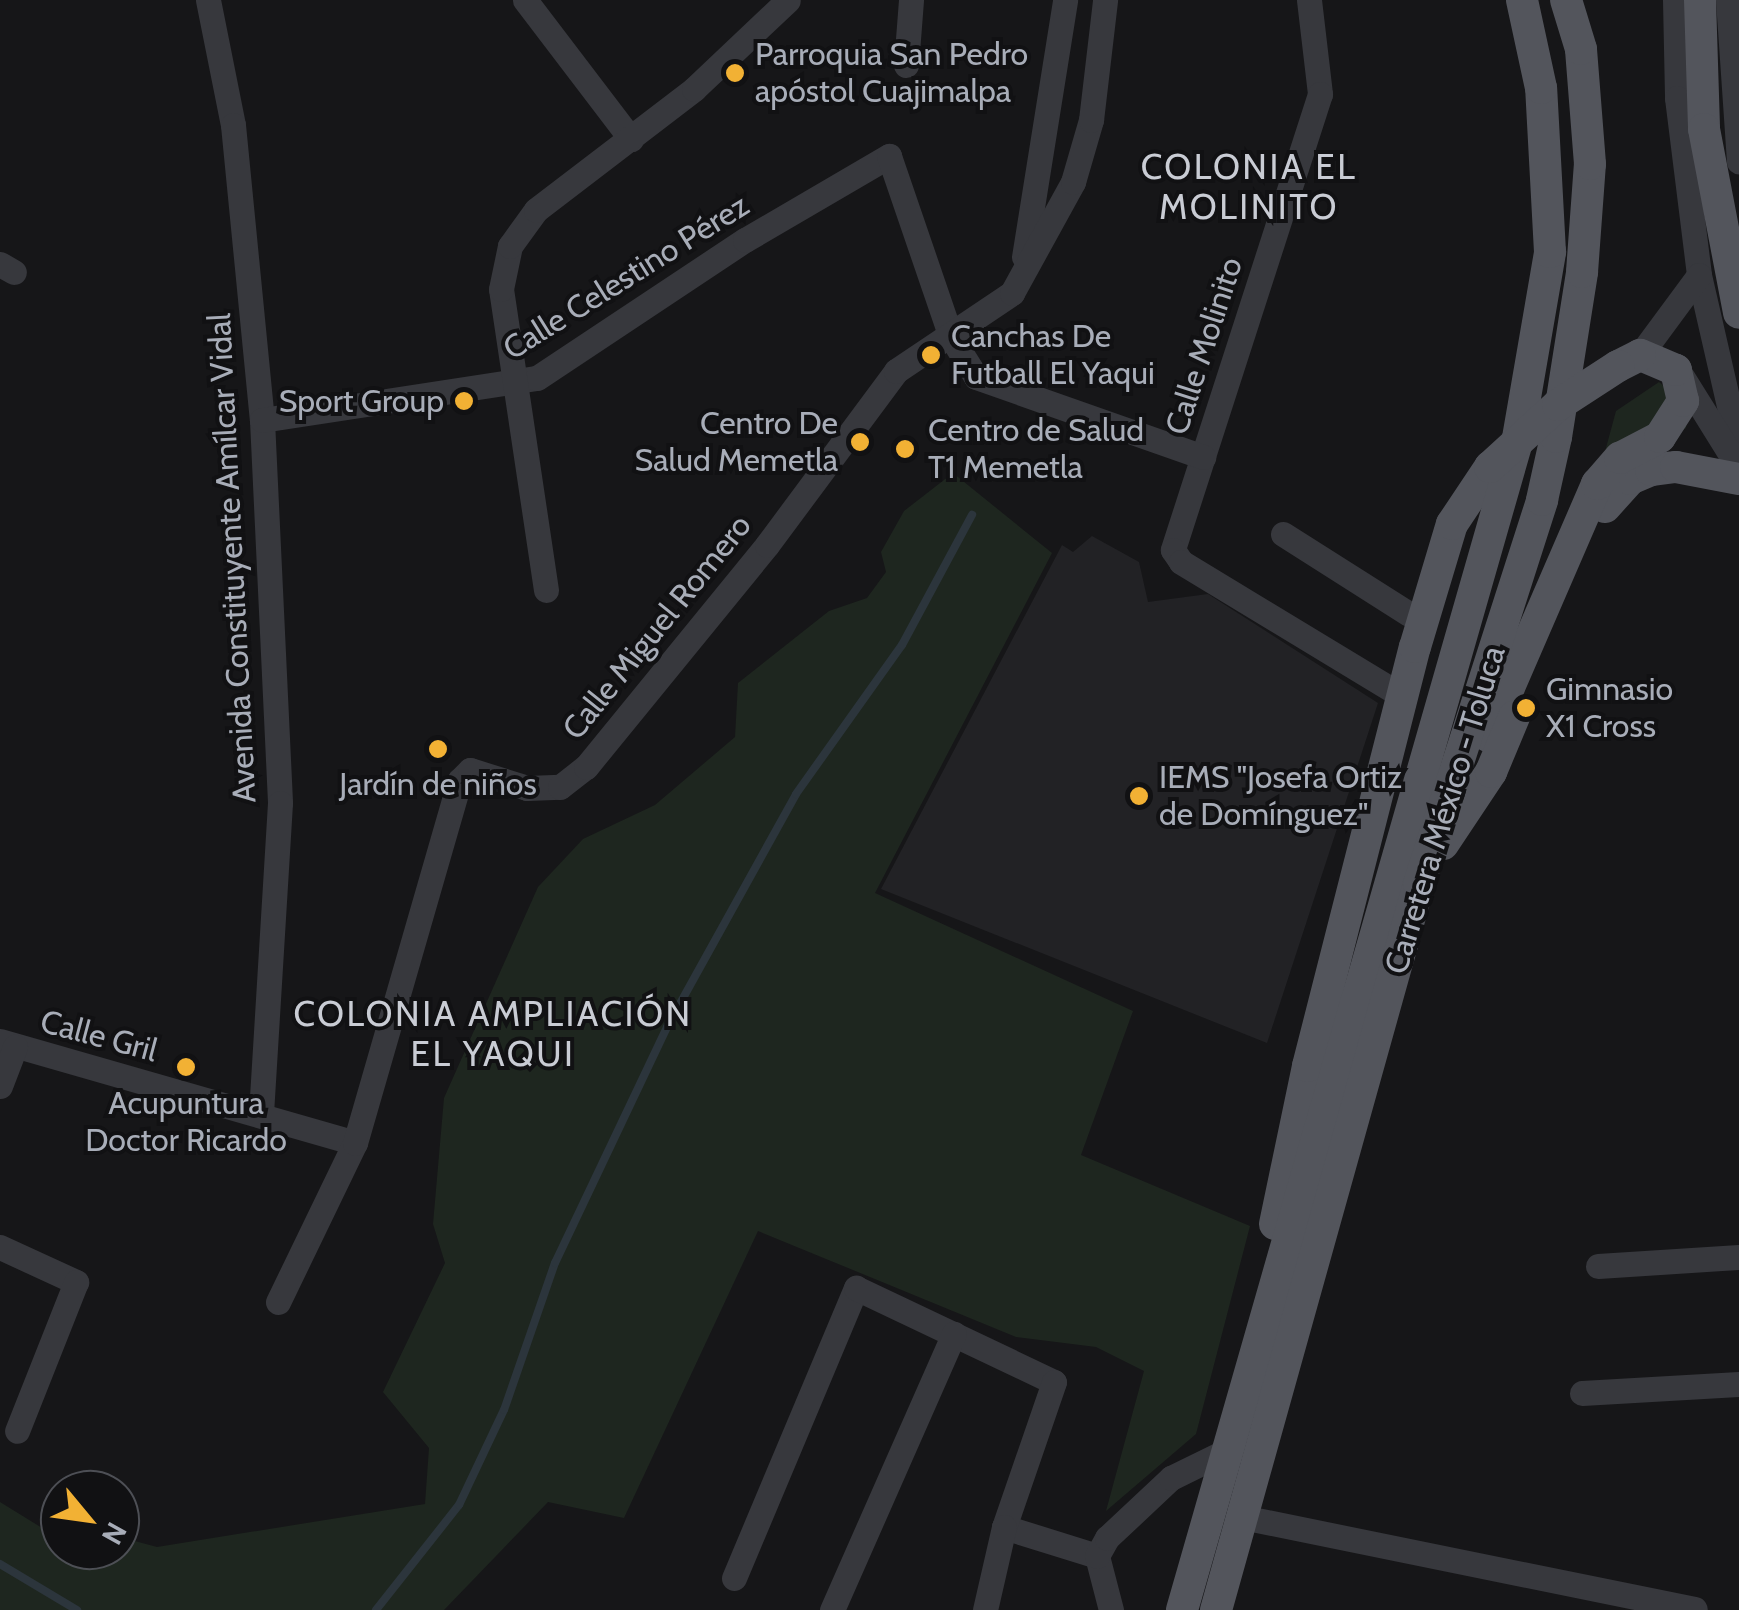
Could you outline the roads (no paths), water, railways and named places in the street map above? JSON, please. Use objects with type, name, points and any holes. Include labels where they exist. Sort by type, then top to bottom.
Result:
[{"type":"main road","name":"Carretera México - Toluca","points":[[1182,1610],[1281,1279],[1518,438],[1538,343],[1550,252],[1541,88],[1522,0]]},
{"type":"main road","name":"Carretera México - Toluca","points":[[1216,1610],[1422,874],[1537,517],[1556,437],[1582,272],[1590,164],[1581,49],[1566,0]]},
{"type":"main road","points":[[1700,0],[1704,129],[1739,312]]},
{"type":"main road","points":[[1281,1279],[1275,1225],[1321,1013],[1452,524],[1490,467],[1524,432],[1629,360],[1682,378],[1683,401],[1670,426],[1620,458],[1597,484],[1492,722],[1458,821]]},
{"type":"main road","points":[[1422,874],[1491,772],[1594,524],[1615,494],[1630,478],[1676,467],[1739,479]]},
{"type":"street","name":"Avenida Constituyente Amílcar Vidal","points":[[208,0],[234,124],[262,420],[280,802],[261,1114]]},
{"type":"street","points":[[524,0],[631,139]]},
{"type":"street","points":[[546,590],[500,289],[510,246],[536,210],[631,139],[788,0]]},
{"type":"street","points":[[906,65],[911,0]]},
{"type":"street","points":[[1021,276],[1065,0]]},
{"type":"street","points":[[1105,0],[1091,120],[1073,182],[1000,306],[951,337],[985,385],[1203,457]]},
{"type":"street","name":"Calle Molinito","points":[[1309,0],[1320,94],[1173,550],[1180,562],[1392,690]]},
{"type":"street","points":[[1675,0],[1676,98],[1699,275],[1739,449]]},
{"type":"street","points":[[1728,0],[1739,162]]},
{"type":"street","name":"Calle Celestino Pérez","points":[[262,420],[516,386],[889,156],[951,337]]},
{"type":"street","points":[[1629,360],[1699,275]]},
{"type":"street","name":"Calle Miguel Romero","points":[[355,1142],[460,780],[470,770],[527,788],[560,787],[586,767],[767,545],[896,372],[918,352],[951,337]]},
{"type":"street","points":[[1682,378],[1739,468]]},
{"type":"street","points":[[1283,534],[1409,614]]},
{"type":"street","points":[[0,1086],[8,1044]]},
{"type":"street","name":"Calle Gril","points":[[8,1044],[355,1142]]},
{"type":"street","points":[[278,1302],[355,1142]]},
{"type":"street","points":[[0,1247],[76,1282],[17,1431]]},
{"type":"street","points":[[1598,1266],[1739,1256]]},
{"type":"street","points":[[734,1578],[856,1288],[1054,1382],[1004,1526],[985,1610]]},
{"type":"street","points":[[832,1610],[954,1334]]},
{"type":"street","points":[[1582,1394],[1739,1384]]},
{"type":"street","points":[[1097,1556],[1144,1499],[1230,1449]]},
{"type":"street","points":[[1242,1517],[1695,1608]]},
{"type":"street","points":[[1004,1526],[1097,1556]]},
{"type":"street","points":[[1097,1556],[1111,1610]]},
{"type":"waterway","points":[[376,1610],[459,1505],[504,1410],[555,1263],[667,1027],[796,794],[902,645],[972,515]]},
{"type":"waterway","points":[[0,1564],[77,1610]]},
{"type":"place","name":"Parroquia San Pedro apóstol Cuajimalpa","points":[[735,73]]},
{"type":"place","name":"Canchas De Futball El Yaqui","points":[[931,355]]},
{"type":"place","name":"Sport Group","points":[[464,401]]},
{"type":"place","name":"Centro De Salud Memetla","points":[[860,442]]},
{"type":"place","name":"Centro de Salud T1 Memetla","points":[[905,449]]},
{"type":"place","name":"Gimnasio X1 Cross","points":[[1526,708]]},
{"type":"place","name":"Jardín de niños","points":[[438,749]]},
{"type":"place","name":"IEMS \"Josefa Ortiz de Domínguez\"","points":[[1139,796]]},
{"type":"place","name":"Acupuntura Doctor Ricardo","points":[[186,1067]]},
{"type":"district","name":"COLONIA EL MOLINITO","points":[[1249,187]]},
{"type":"district","name":"COLONIA AMPLIACIÓN EL YAQUI","points":[[493,1034]]}]
